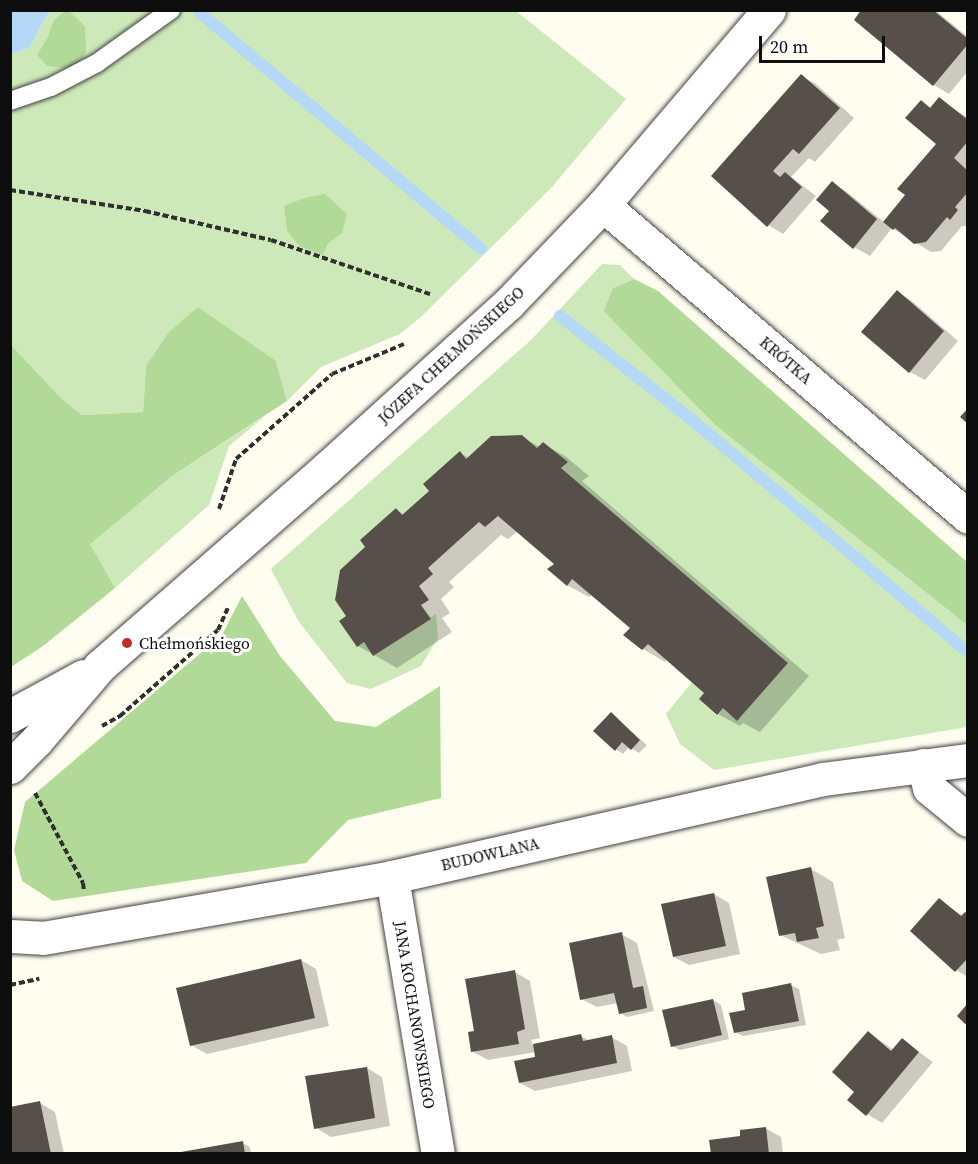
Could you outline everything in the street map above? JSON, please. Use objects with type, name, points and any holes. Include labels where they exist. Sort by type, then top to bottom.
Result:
[{"type":"street","name":"JÓZEFA CHEŁMOŃSKIEGO","points":[[10,767],[36,741],[100,666],[327,468],[500,311],[603,205],[769,10]]},
{"type":"street","name":"KRÓTKA","points":[[603,205],[968,517]]},
{"type":"street","name":"JÓZEFA CHEŁMOŃSKIEGO","points":[[10,716],[100,666]]},
{"type":"street","name":"BUDOWLANA","points":[[10,936],[43,938],[392,877],[823,779],[968,760]]},
{"type":"street","points":[[923,765],[929,788],[968,820]]},
{"type":"street","name":"JANA KOCHANOWSKIEGO","points":[[392,877],[438,1154]]},
{"type":"lane","points":[[10,101],[51,87],[90,67],[171,10]]},
{"type":"path","points":[[10,189],[146,212],[271,240],[430,294]]},
{"type":"path","points":[[218,514],[236,459],[244,451],[332,374],[413,340]]},
{"type":"green space","points":[[66,10],[85,26],[86,52],[80,62],[68,68],[47,66],[37,55],[48,36],[53,21]]},
{"type":"green space","points":[[52,11],[66,11],[53,21],[48,36],[37,55],[85,26],[69,11],[516,11],[626,99],[552,187],[421,317],[400,334],[321,367],[287,401],[276,361],[146,366],[143,412],[82,415],[62,399],[11,345],[11,54],[30,47],[47,15]],"holes":[[[325,194],[342,233],[328,244],[323,255]]]},
{"type":"green space","points":[[325,194],[347,214],[342,233],[328,244],[323,255],[299,246],[287,231],[284,206],[304,198]]},
{"type":"green space","points":[[602,264],[620,265],[634,279],[613,288],[623,331],[715,425],[967,625],[967,727],[714,770],[680,744],[666,714],[692,682],[704,693],[699,699],[716,715],[723,708],[737,721],[788,663],[561,468],[567,462],[543,442],[537,448],[522,435],[491,436],[466,459],[460,452],[429,491],[402,515],[396,508],[360,540],[365,547],[340,570],[335,600],[346,616],[339,621],[357,647],[364,642],[373,656],[436,614],[438,638],[421,666],[371,689],[347,683],[299,622],[271,569],[531,340]]},
{"type":"green space","points":[[634,279],[658,291],[967,562],[967,625],[715,425],[623,331],[604,311],[613,288]]},
{"type":"green space","points":[[198,307],[276,361],[287,401],[172,476],[90,544],[115,588],[43,646],[11,667],[11,345],[62,399],[82,415],[143,412],[146,366],[169,332]]},
{"type":"green space","points":[[265,416],[229,446],[209,505],[115,588],[89,544],[172,476]]},
{"type":"green space","points":[[242,596],[280,656],[335,721],[376,727],[440,686],[441,798],[348,820],[306,863],[53,901],[22,881],[14,850],[25,802],[222,635]]},
{"type":"water","points":[[11,10],[52,11],[47,15],[30,47],[11,54]]},
{"type":"building","points":[[861,10],[933,10],[968,39],[968,44],[933,86],[854,20]]},
{"type":"building","points":[[801,74],[840,108],[799,154],[793,149],[773,171],[780,177],[785,172],[802,187],[767,227],[711,176]]},
{"type":"building","points":[[939,97],[968,120],[968,141],[954,158],[968,171],[968,192],[955,207],[958,210],[950,220],[947,217],[926,242],[914,244],[895,228],[893,230],[883,222],[905,195],[897,189],[936,144],[905,118],[921,100],[930,108]]},
{"type":"building","points":[[832,181],[877,219],[853,249],[820,221],[829,211],[816,200]]},
{"type":"building","points":[[897,290],[944,331],[909,373],[861,332]]},
{"type":"building","points":[[968,408],[968,424],[960,417]]},
{"type":"building","points":[[522,435],[537,448],[543,442],[568,462],[561,468],[788,663],[737,721],[723,708],[717,715],[699,699],[704,693],[648,644],[642,650],[623,635],[630,628],[572,579],[567,586],[547,569],[554,564],[498,516],[485,527],[479,522],[428,568],[433,574],[419,586],[429,600],[421,605],[431,619],[373,656],[364,642],[357,647],[339,621],[346,616],[335,600],[340,570],[365,547],[360,540],[396,508],[402,515],[429,491],[423,484],[460,451],[466,459],[491,436]]},
{"type":"building","points":[[611,712],[640,740],[631,750],[622,742],[615,751],[593,731]]},
{"type":"building","points":[[811,867],[824,926],[816,928],[819,938],[797,942],[795,933],[779,936],[766,877]]},
{"type":"building","points":[[714,893],[726,946],[673,957],[661,904]]},
{"type":"building","points":[[939,898],[961,916],[965,912],[968,914],[968,958],[955,972],[910,931]]},
{"type":"building","points":[[622,932],[633,988],[643,986],[647,1008],[619,1014],[614,993],[580,1000],[569,943]]},
{"type":"building","points":[[301,959],[315,1018],[190,1046],[176,988]]},
{"type":"building","points":[[515,970],[525,1029],[517,1032],[519,1044],[471,1052],[468,1032],[474,1031],[465,979]]},
{"type":"building","points":[[791,983],[799,1021],[734,1033],[729,1013],[745,1010],[742,993]]},
{"type":"building","points":[[713,999],[722,1035],[671,1047],[662,1010]]},
{"type":"building","points":[[968,1003],[968,1023],[965,1024],[957,1016]]},
{"type":"building","points":[[868,1031],[891,1051],[902,1038],[919,1052],[866,1116],[847,1100],[854,1092],[832,1072]]},
{"type":"building","points":[[581,1034],[583,1041],[612,1035],[617,1063],[519,1083],[514,1061],[535,1057],[533,1044]]},
{"type":"building","points":[[367,1067],[375,1118],[314,1129],[305,1076]]},
{"type":"building","points":[[40,1101],[51,1154],[10,1154],[10,1107]]},
{"type":"building","points":[[766,1127],[769,1154],[711,1154],[709,1140],[740,1136],[740,1130]]},
{"type":"building","points":[[243,1141],[245,1154],[181,1154],[181,1152]]},
{"type":"waterway","points":[[199,12],[481,249]]},
{"type":"waterway","points":[[560,316],[691,419],[968,652]]},
{"type":"place","name":"Chełmońskiego","points":[[127,643]]}]
